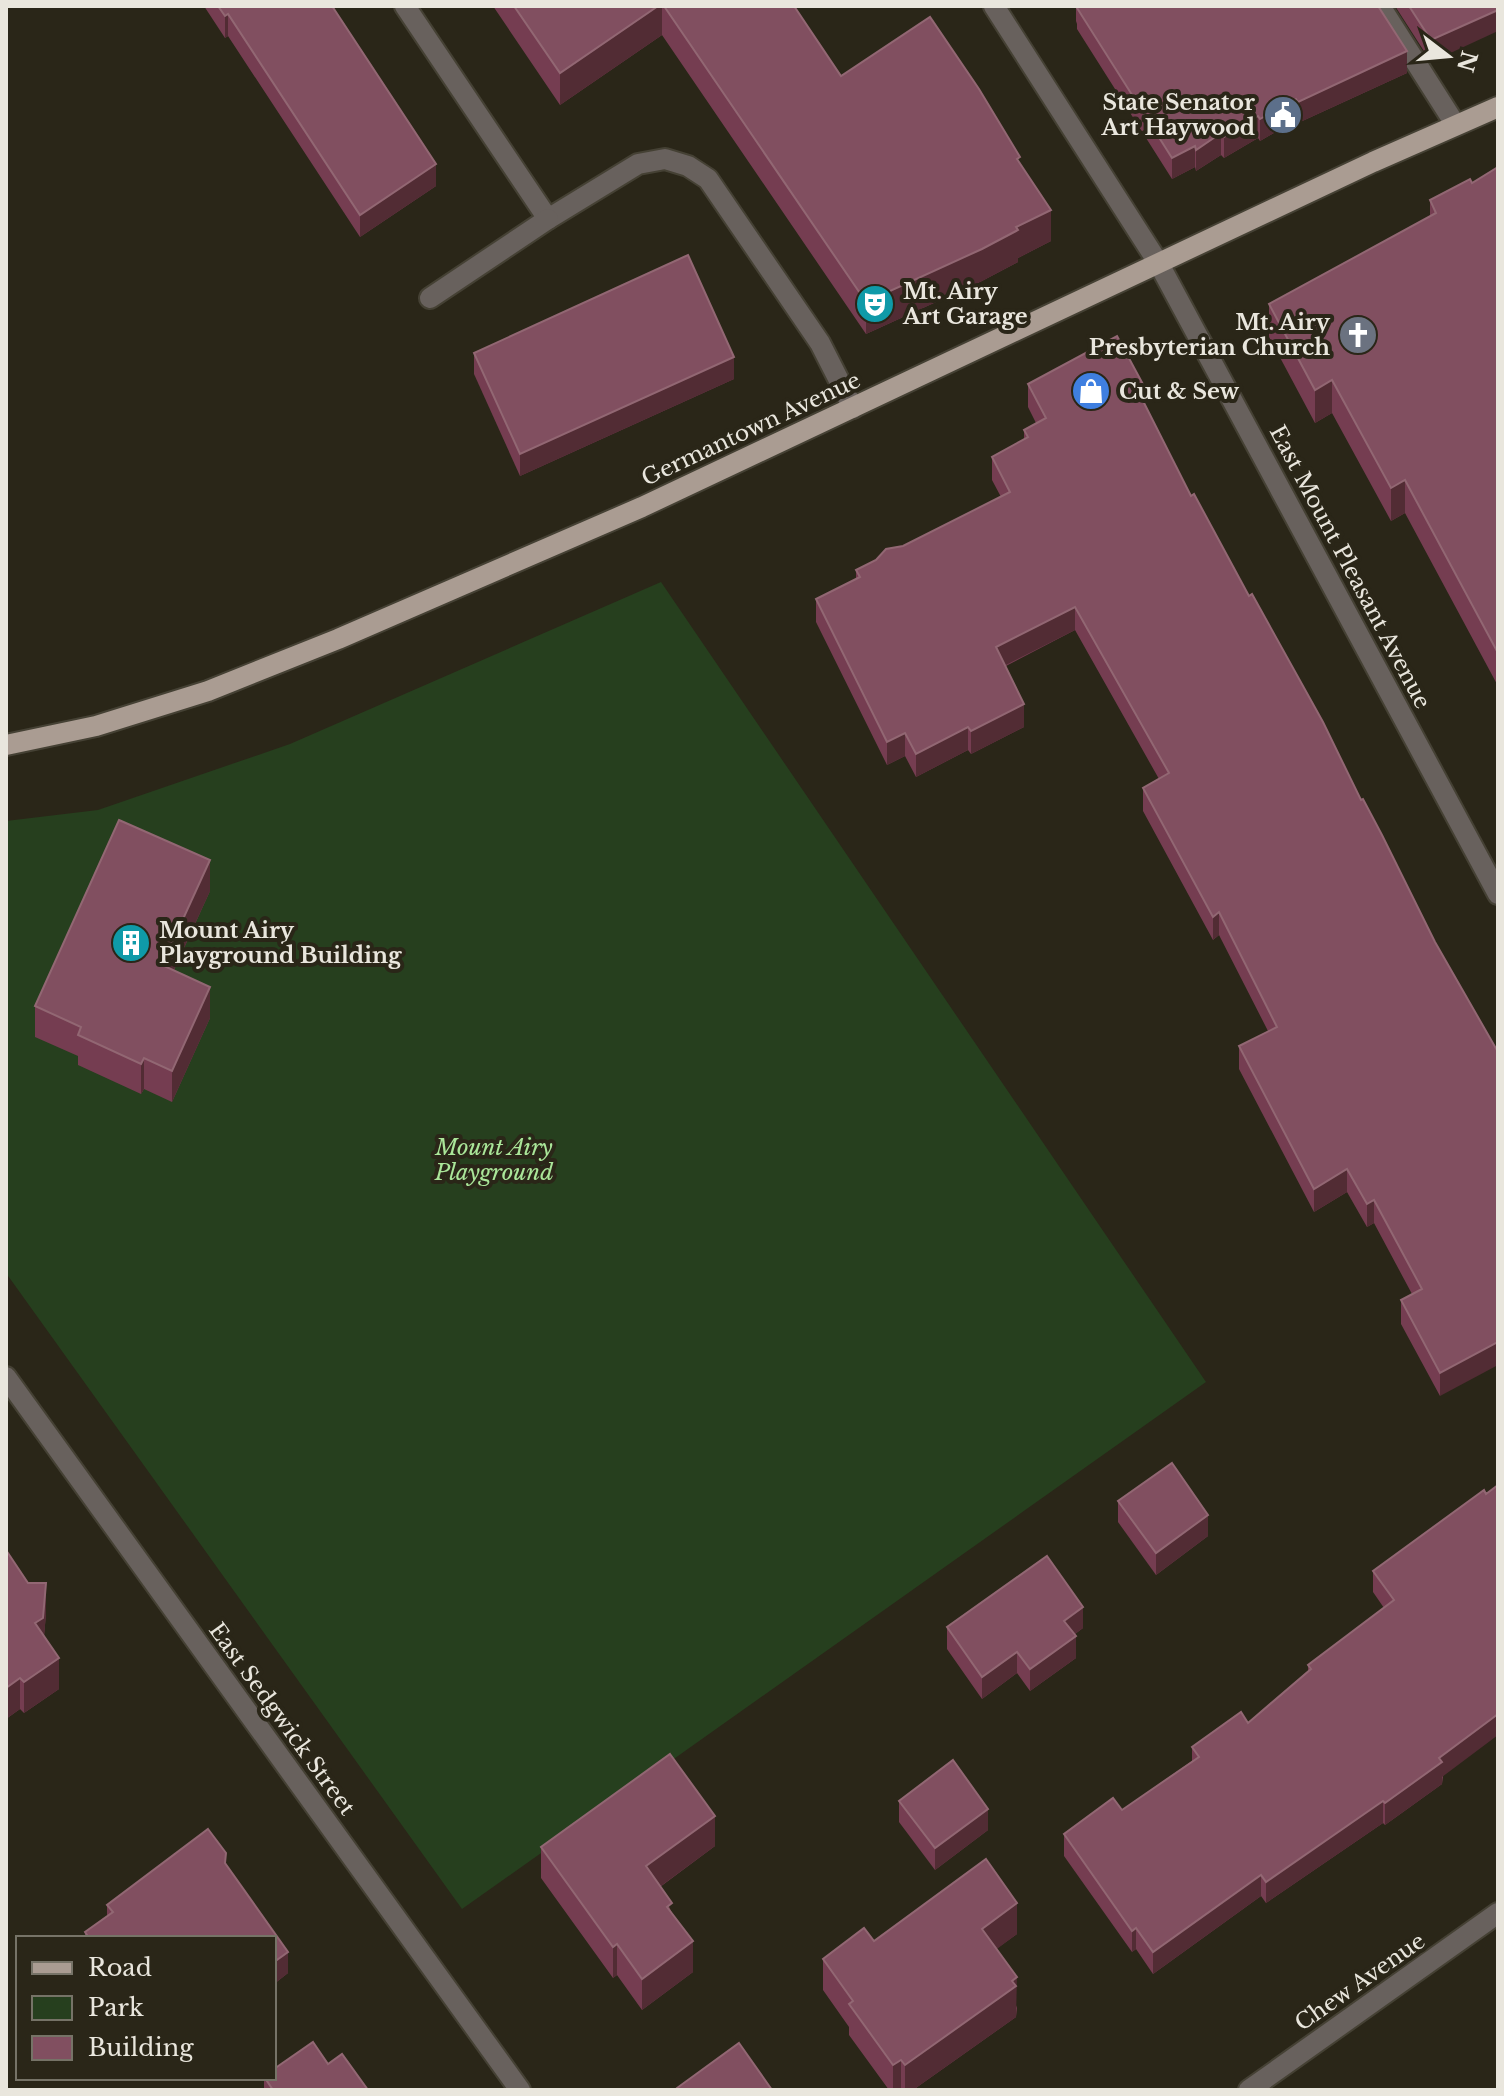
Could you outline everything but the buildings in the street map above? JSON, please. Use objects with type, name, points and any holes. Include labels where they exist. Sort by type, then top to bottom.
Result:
[{"type":"main road","name":"Germantown Avenue","points":[[6,745],[96,726],[208,691],[268,668],[642,507],[1455,124],[1498,107]]},
{"type":"street","points":[[405,6],[548,219]]},
{"type":"street","name":"East Mount Pleasant Avenue","points":[[994,6],[1159,264],[1498,894]]},
{"type":"street","points":[[1380,6],[1455,124]]},
{"type":"street","points":[[430,298],[548,219],[638,164],[665,159],[688,166],[708,179],[820,343],[853,408]]},
{"type":"street","name":"East Sedgwick Street","points":[[6,1377],[520,2090]]},
{"type":"street","name":"Chew Avenue","points":[[1249,2090],[1498,1913]]},
{"type":"green space","name":"Mount Airy Playground","points":[[661,582],[1206,1382],[462,1909],[6,1273],[6,821],[98,810],[290,744]]},
{"type":"place","name":"State Senator Art Haywood","points":[[1283,115]]},
{"type":"place","name":"Mt. Airy Art Garage","points":[[875,304]]},
{"type":"place","name":"Mt. Airy Presbyterian Church","points":[[1358,335]]},
{"type":"place","name":"Cut & Sew","points":[[1091,391]]},
{"type":"place","name":"Mount Airy Playground Building","points":[[131,943]]}]
